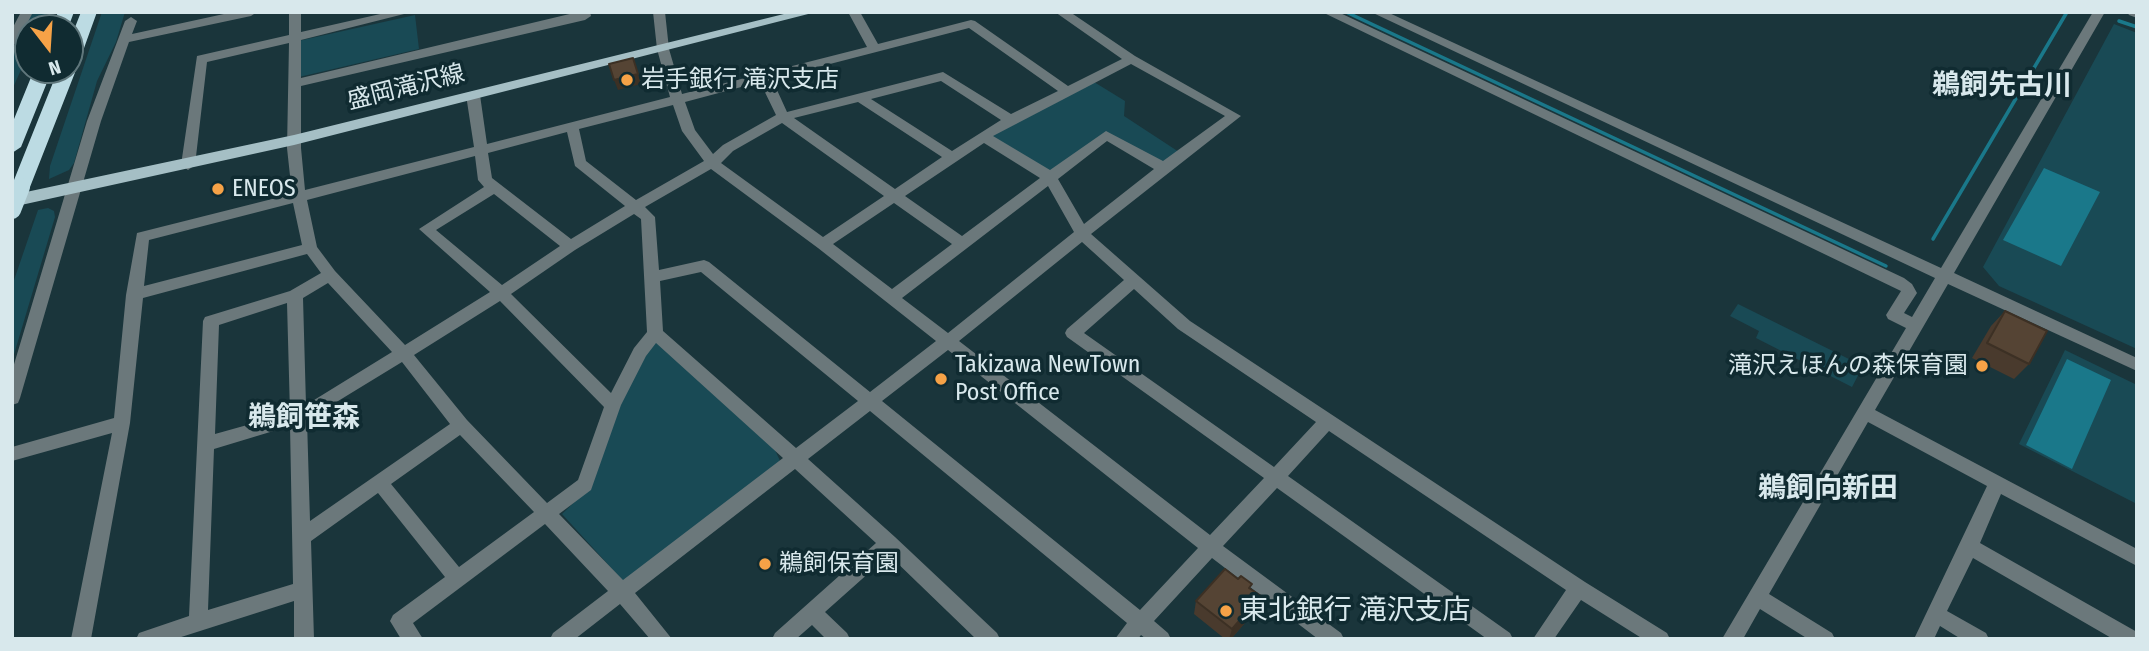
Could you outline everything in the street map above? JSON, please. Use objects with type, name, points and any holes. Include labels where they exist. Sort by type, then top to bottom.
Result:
[{"type":"highway","points":[[12,147],[37,84]]},
{"type":"highway","points":[[12,210],[61,84]]},
{"type":"main road","name":"盛岡滝沢線","points":[[17,194],[76,188],[188,165],[663,50],[808,12]]},
{"type":"street","points":[[12,42],[27,12]]},
{"type":"street","points":[[126,39],[251,12]]},
{"type":"street","points":[[295,12],[294,140],[299,197],[310,248],[330,275],[415,366],[461,425],[547,512],[662,639]]},
{"type":"street","points":[[188,165],[201,59],[406,12]]},
{"type":"street","points":[[293,84],[585,16],[584,12]]},
{"type":"street","points":[[659,12],[663,50],[677,99],[689,131],[712,163],[823,244],[1212,548],[1334,639]]},
{"type":"street","points":[[854,12],[874,49]]},
{"type":"street","points":[[559,639],[871,401],[1164,167],[1234,116],[1131,59],[1061,12]]},
{"type":"street","points":[[1328,12],[1899,282],[1909,293],[1894,315],[1916,326]]},
{"type":"street","points":[[1377,12],[2137,366]]},
{"type":"street","points":[[1732,639],[2099,12]]},
{"type":"street","points":[[12,398],[97,111],[131,21]]},
{"type":"street","points":[[81,639],[121,423],[142,237],[971,24],[1068,92]]},
{"type":"street","points":[[823,244],[983,136],[1131,59]]},
{"type":"street","points":[[206,444],[298,416],[501,293],[570,246],[712,163],[728,148],[783,117],[943,76],[1011,120]]},
{"type":"street","points":[[764,77],[783,117],[962,244]]},
{"type":"street","points":[[473,95],[485,180],[570,246]]},
{"type":"street","points":[[861,97],[952,157]]},
{"type":"street","points":[[413,639],[400,621],[584,485],[613,405],[640,352],[656,333],[648,217],[580,163],[572,126]]},
{"type":"street","points":[[891,298],[1106,135],[1164,167]]},
{"type":"street","points":[[983,136],[1050,177],[1082,234],[1184,325],[1578,588],[1660,639]]},
{"type":"street","points":[[495,187],[426,229],[501,293],[613,405]]},
{"type":"street","points":[[134,295],[310,248]]},
{"type":"street","points":[[654,277],[704,267],[1161,639]]},
{"type":"street","points":[[198,622],[211,321],[295,295],[330,275]]},
{"type":"street","points":[[1134,280],[1073,332],[1503,639]]},
{"type":"street","points":[[295,295],[304,639]]},
{"type":"street","points":[[656,333],[889,543],[990,639]]},
{"type":"street","points":[[1866,413],[2137,558]]},
{"type":"street","points":[[1125,639],[1328,421]]},
{"type":"street","points":[[12,454],[121,423]]},
{"type":"street","points":[[300,538],[461,425]]},
{"type":"street","points":[[379,482],[457,578]]},
{"type":"street","points":[[1924,639],[1997,484]]},
{"type":"street","points":[[782,639],[889,543]]},
{"type":"street","points":[[1969,546],[2131,639]]},
{"type":"street","points":[[1543,639],[1578,588]]},
{"type":"street","points":[[146,639],[303,589]]},
{"type":"street","points":[[1756,596],[1825,639]]},
{"type":"street","points":[[811,612],[840,639]]},
{"type":"street","points":[[1936,614],[1979,639]]},
{"type":"shaded area","points":[[30,12],[47,12],[46,14],[29,14]]},
{"type":"shaded area","points":[[102,12],[125,12],[116,42],[97,81],[74,163],[69,170],[49,179],[50,166],[78,84],[84,84],[84,65]]},
{"type":"shaded area","points":[[415,15],[419,49],[299,77],[298,41]]},
{"type":"shaded area","points":[[2114,24],[2137,33],[2137,349],[1999,286],[1983,267]]},
{"type":"shaded area","points":[[14,48],[15,84],[12,90]]},
{"type":"shaded area","points":[[1094,82],[1125,101],[1124,116],[1179,152],[1163,164],[1105,133],[1050,174],[987,136]]},
{"type":"shaded area","points":[[2044,168],[2100,192],[2061,266],[2003,240]]},
{"type":"shaded area","points":[[48,208],[54,211],[55,217],[12,361],[12,286],[38,210]]},
{"type":"shaded area","points":[[1738,304],[1863,366],[1852,387],[1756,338],[1759,331],[1730,316]]},
{"type":"shaded area","points":[[656,342],[775,450],[781,463],[625,583],[562,514],[589,488],[619,407],[645,354]]},
{"type":"shaded area","points":[[2065,350],[2137,385],[2137,504],[2019,444]]},
{"type":"shaded area","points":[[2067,359],[2111,380],[2072,469],[2026,445]]},
{"type":"building","points":[[633,58],[638,74],[614,80],[609,64]]},
{"type":"building","points":[[2005,311],[2047,331],[2029,364],[1987,343]]},
{"type":"building","name":"東北銀行 滝沢支店","points":[[1225,569],[1238,579],[1241,576],[1252,584],[1249,588],[1261,596],[1232,629],[1196,601]]},
{"type":"waterway","points":[[1346,12],[1886,266]]},
{"type":"waterway","points":[[1933,239],[2067,12]]},
{"type":"waterway","points":[[2119,21],[2137,27]]},
{"type":"place","name":"岩手銀行 滝沢支店","points":[[627,80]]},
{"type":"place","name":"ENEOS","points":[[218,189]]},
{"type":"place","name":"滝沢えほんの森保育園","points":[[1982,366]]},
{"type":"place","name":"Takizawa NewTown Post Office","points":[[941,379]]},
{"type":"place","name":"鵜飼保育園","points":[[765,564]]},
{"type":"place","name":"東北銀行 滝沢支店","points":[[1226,611]]},
{"type":"district","name":"鵜飼先古川","points":[[2002,86]]},
{"type":"district","name":"鵜飼笹森","points":[[304,418]]},
{"type":"district","name":"鵜飼向新田","points":[[1828,489]]}]
